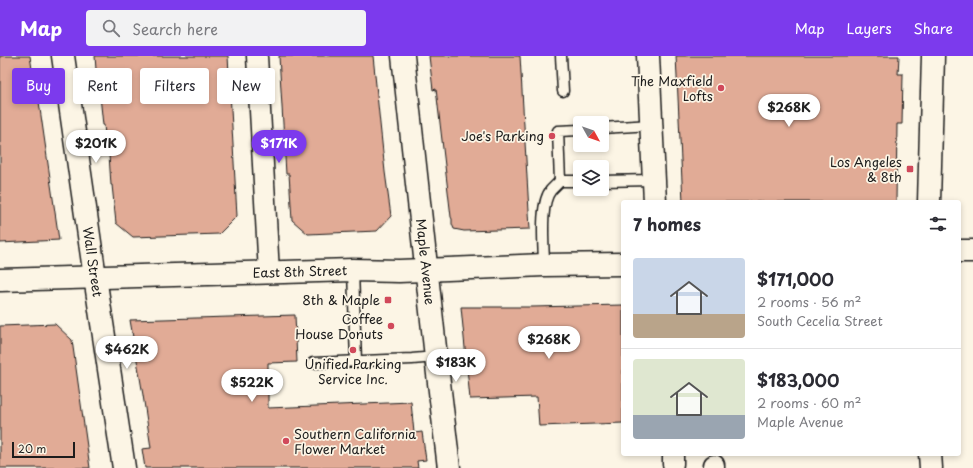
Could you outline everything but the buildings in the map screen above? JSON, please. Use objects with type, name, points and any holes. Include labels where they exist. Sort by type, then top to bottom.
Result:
[{"type":"main road","name":"Wall Street","points":[[63,56],[124,468]]},
{"type":"main road","name":"Maple Avenue","points":[[403,56],[449,468]]},
{"type":"main road","points":[[648,56],[655,200]]},
{"type":"main road","points":[[929,200],[933,56]]},
{"type":"main road","points":[[961,251],[973,251]]},
{"type":"main road","name":"East 8th Street","points":[[0,280],[621,264]]},
{"type":"main road","points":[[930,456],[931,468]]},
{"type":"street","points":[[257,56],[269,273]]},
{"type":"lane","points":[[561,56],[563,91]]},
{"type":"lane","points":[[609,128],[651,125]]},
{"type":"lane","points":[[560,181],[558,131],[573,130]]},
{"type":"lane","points":[[609,181],[653,180]]},
{"type":"lane","points":[[544,265],[544,207],[550,191],[560,181],[573,181]]},
{"type":"lane","points":[[353,270],[356,362]]},
{"type":"lane","points":[[313,362],[356,362],[436,357]]},
{"type":"place","name":"The Maxfield Lofts","points":[[721,88]]},
{"type":"place","name":"Joe's Parking","points":[[552,136]]},
{"type":"place","name":"Los Angeles & 8th","points":[[910,169]]},
{"type":"place","name":"8th & Maple","points":[[388,300]]},
{"type":"place","name":"Coffee House Donuts","points":[[391,326]]},
{"type":"place","name":"Unified Parking Service Inc.","points":[[353,350]]},
{"type":"place","name":"Southern California Flower Market","points":[[286,441]]}]
